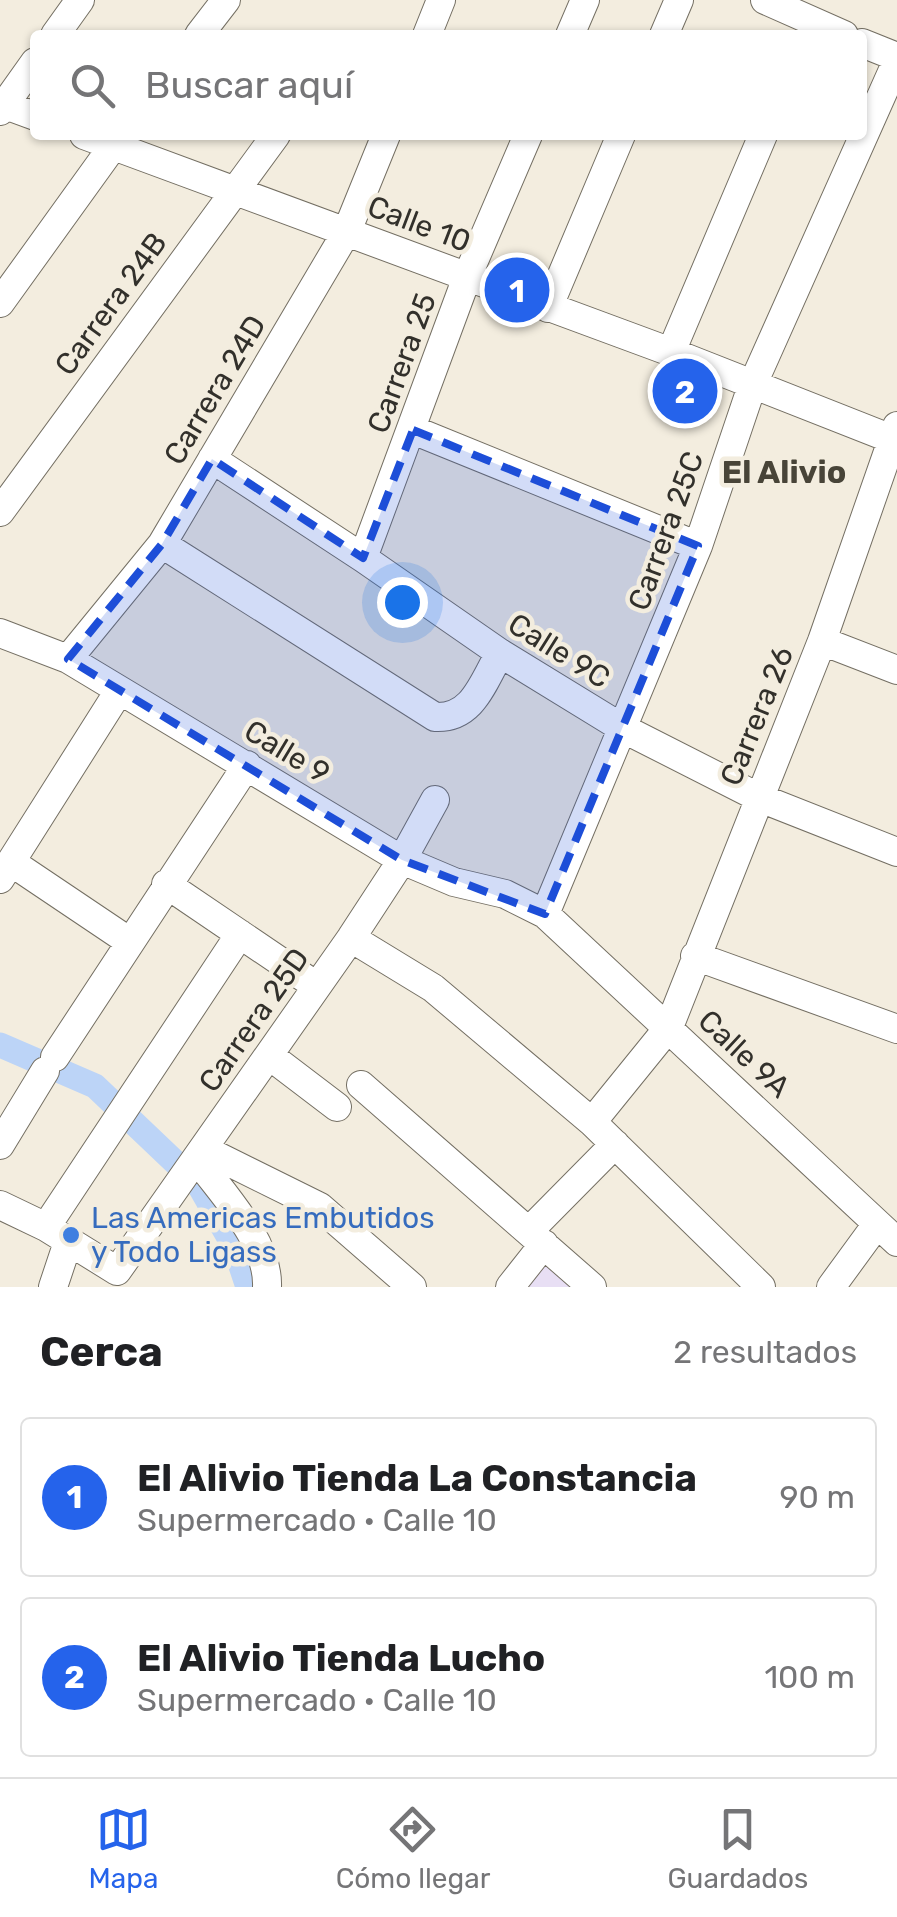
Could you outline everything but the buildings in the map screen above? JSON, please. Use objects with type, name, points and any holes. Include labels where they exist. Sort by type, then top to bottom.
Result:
[{"type":"street","points":[[59,30],[80,0]]},
{"type":"street","points":[[203,30],[226,0]]},
{"type":"street","points":[[429,30],[441,0]]},
{"type":"street","points":[[572,30],[586,0]]},
{"type":"street","points":[[666,30],[679,0]]},
{"type":"street","points":[[765,0],[835,30]]},
{"type":"street","points":[[867,45],[897,59]]},
{"type":"street","name":"Carrera 25C","points":[[867,127],[897,59]]},
{"type":"street","points":[[30,68],[1,106],[30,115]]},
{"type":"street","points":[[0,303],[117,140]]},
{"type":"street","name":"Calle 10","points":[[117,140],[234,191],[752,386],[895,435]]},
{"type":"street","name":"Carrera 24B","points":[[0,512],[272,140]]},
{"type":"street","name":"Carrera 24D","points":[[68,659],[162,544],[347,231],[384,140]]},
{"type":"street","name":"Carrera 25","points":[[363,558],[414,430],[467,277],[526,140]]},
{"type":"street","points":[[548,308],[619,140]]},
{"type":"street","points":[[670,352],[760,140]]},
{"type":"street","name":"Carrera 25C","points":[[545,914],[698,546],[752,386],[861,140]]},
{"type":"street","points":[[414,430],[698,546]]},
{"type":"street","name":"Carrera 26","points":[[669,1027],[822,641],[895,435]]},
{"type":"street","name":"Calle 9C","points":[[212,460],[363,558],[500,654],[624,729],[760,798],[897,852]]},
{"type":"street","points":[[162,544],[435,717],[456,716],[468,708],[500,654]]},
{"type":"street","name":"Calle 9","points":[[2,637],[68,659],[402,860],[454,882],[506,894],[545,914]]},
{"type":"street","points":[[822,641],[897,670]]},
{"type":"street","points":[[120,691],[6,870],[130,942]]},
{"type":"street","points":[[2,1137],[248,765]]},
{"type":"street","name":"Carrera 25D","points":[[57,1235],[117,1271],[350,938],[402,860],[435,800]]},
{"type":"street","points":[[166,884],[316,985]]},
{"type":"street","name":"Calle 9A","points":[[545,914],[887,1233]]},
{"type":"street","points":[[52,1287],[57,1235],[126,1108],[240,934]]},
{"type":"street","points":[[350,938],[433,988],[592,1122],[761,1287]]},
{"type":"street","points":[[696,956],[897,1030]]},
{"type":"street","points":[[592,1122],[669,1027]]},
{"type":"street","points":[[270,1056],[338,1107]]},
{"type":"street","points":[[361,1085],[592,1287]]},
{"type":"street","points":[[510,1287],[536,1238],[615,1144]]},
{"type":"street","points":[[192,1164],[246,1226],[268,1269],[267,1287]]},
{"type":"street","points":[[192,1164],[320,1208],[412,1287]]},
{"type":"street","points":[[0,1205],[57,1235]]},
{"type":"street","points":[[831,1287],[887,1233]]},
{"type":"highlighted area","points":[[413,430],[698,546],[545,914],[402,860],[68,659],[162,544],[212,459],[363,558]]},
{"type":"shaded area","points":[[544,1261],[572,1287],[524,1287]]},
{"type":"waterway","points":[[0,1045],[95,1086],[199,1185],[235,1248],[248,1287]]},
{"type":"place","name":"El Alivio Tienda La Constancia","points":[[517,290]]},
{"type":"place","name":"El Alivio Tienda Lucho","points":[[685,391]]},
{"type":"place","name":"Las Americas Embutidos y Todo Ligass","points":[[71,1235]]},
{"type":"district","name":"El Alivio","points":[[784,472]]}]
